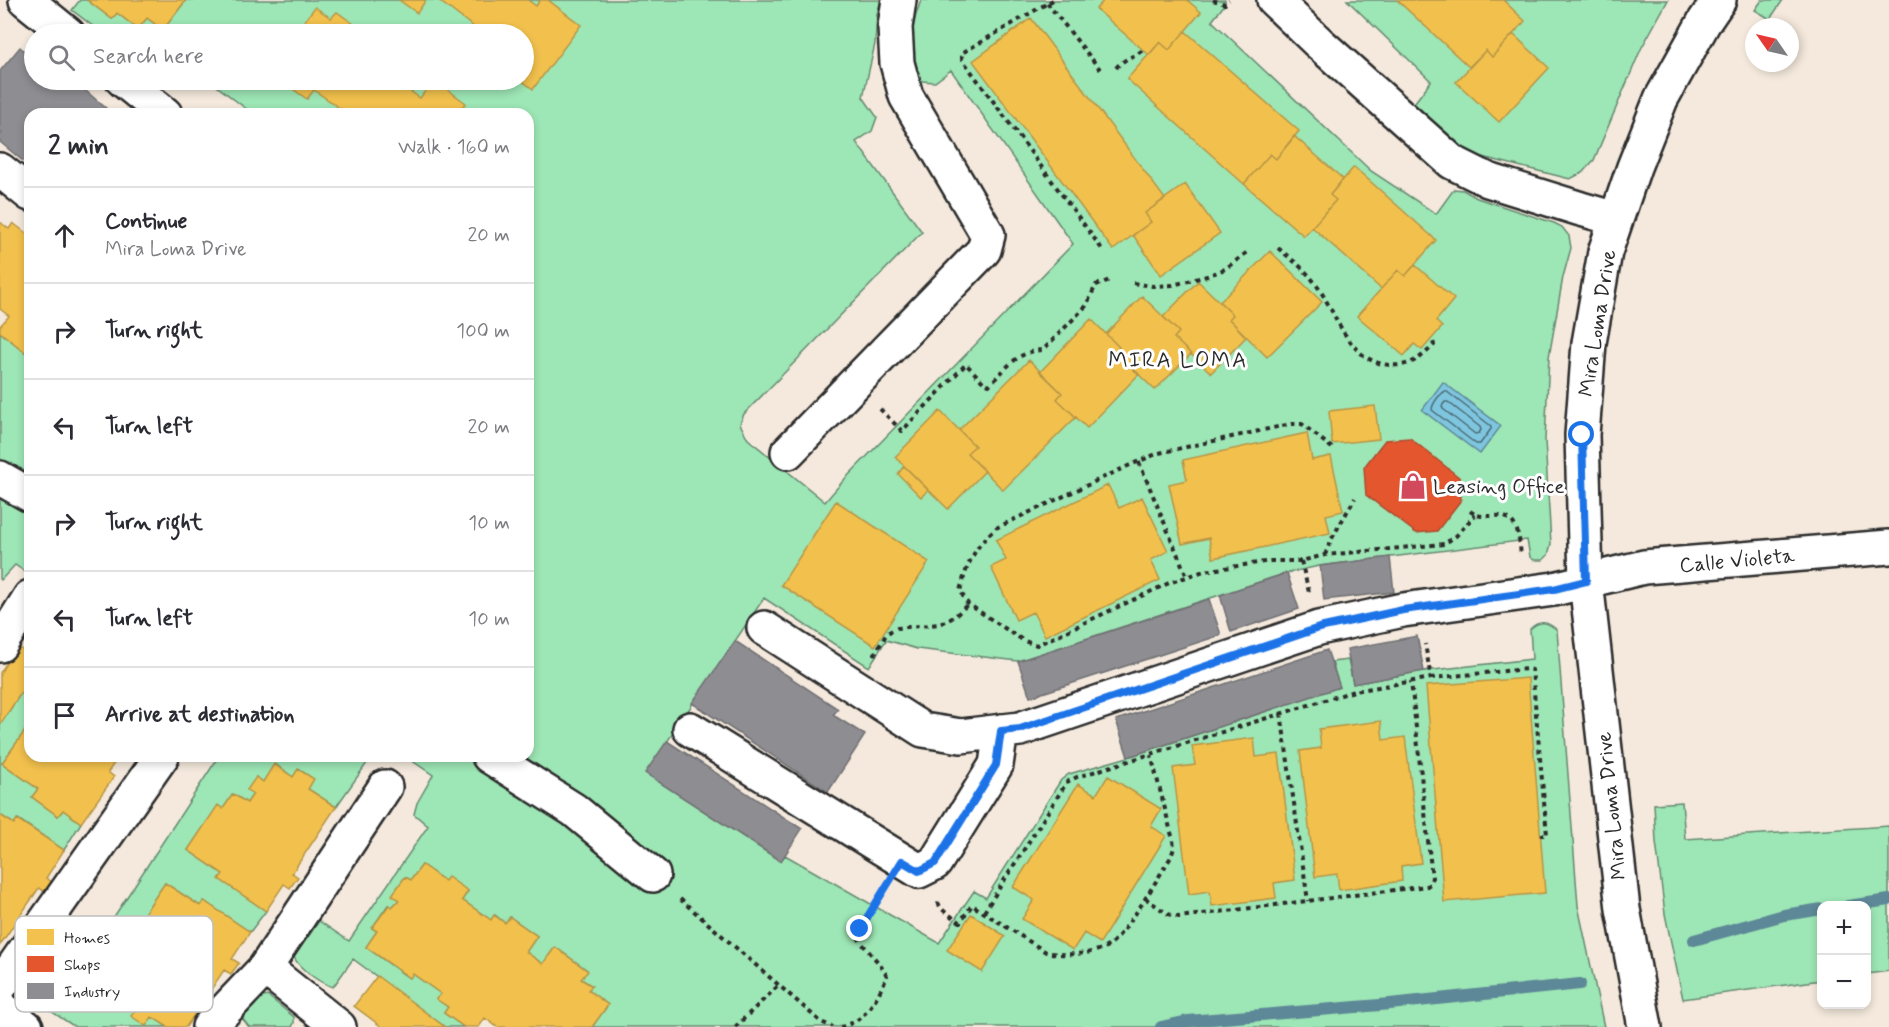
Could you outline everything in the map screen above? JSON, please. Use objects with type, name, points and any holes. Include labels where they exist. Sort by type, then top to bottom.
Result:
[{"type":"street","points":[[0,12],[15,0]]},
{"type":"street","points":[[26,0],[56,24]]},
{"type":"street","points":[[788,452],[984,250],[988,235],[906,96],[897,63],[895,27],[899,0]]},
{"type":"street","points":[[1274,0],[1452,162],[1488,180],[1616,219]]},
{"type":"street","name":"Mira Loma Drive","points":[[1645,1027],[1623,909],[1586,581],[1582,435],[1589,343],[1605,252],[1661,99],[1704,22],[1719,0]]},
{"type":"street","points":[[135,90],[158,108]]},
{"type":"street","points":[[0,170],[24,189]]},
{"type":"street","points":[[0,478],[24,492]]},
{"type":"street","name":"Calle Violeta","points":[[765,628],[923,730],[961,736],[1020,729],[1319,628],[1419,608],[1554,589],[1644,567],[1889,548]]},
{"type":"street","points":[[0,645],[24,607]]},
{"type":"street","points":[[690,729],[914,864],[935,863],[996,765],[1001,731]]},
{"type":"street","points":[[49,916],[158,762]]},
{"type":"street","points":[[498,762],[574,810],[653,875]]},
{"type":"street","points":[[209,1027],[265,968],[385,787]]},
{"type":"street","points":[[0,986],[15,965]]},
{"type":"street","points":[[265,968],[339,1027]]},
{"type":"street","points":[[0,1007],[26,1027]]},
{"type":"path","points":[[1053,0],[962,53],[962,59],[1102,249]]},
{"type":"path","points":[[1213,0],[1225,3],[1229,0]]},
{"type":"path","points":[[1047,3],[1103,73]]},
{"type":"path","points":[[1116,68],[1124,59],[1135,56],[1143,50]]},
{"type":"path","points":[[1278,248],[1302,267],[1316,283],[1339,326],[1361,355],[1387,365],[1402,366],[1416,362],[1426,354],[1434,345],[1432,338]]},
{"type":"path","points":[[1133,283],[1152,286],[1173,285],[1207,276],[1225,269],[1249,251]]},
{"type":"path","points":[[855,384],[902,431],[966,364],[984,383],[989,385],[1021,354],[1031,350],[1043,350],[1086,306],[1096,285],[1110,280]]},
{"type":"path","points":[[1332,448],[1302,424],[1291,424],[1159,453],[996,528],[975,551],[960,591],[968,604],[1024,641],[1037,645],[1169,583],[1204,571],[1271,561],[1301,561],[1325,555],[1444,544],[1456,536],[1475,515]]},
{"type":"path","points":[[1139,462],[1187,577]]},
{"type":"path","points":[[1325,555],[1355,498]]},
{"type":"path","points":[[1470,511],[1482,517],[1495,515],[1506,518],[1517,527],[1525,592]]},
{"type":"path","points":[[872,658],[887,633],[897,628],[940,624],[954,617],[968,604]]},
{"type":"path","points":[[1419,608],[1431,678]]},
{"type":"path","points":[[984,912],[1067,782],[1354,691],[1431,678],[1532,670],[1547,835],[1541,835]]},
{"type":"path","points":[[1145,898],[1168,914],[1179,917],[1430,884],[1432,878],[1411,681]]},
{"type":"path","points":[[1281,713],[1308,901]]},
{"type":"path","points":[[840,1027],[854,1022],[865,1012],[887,976],[880,963],[859,939],[860,929],[914,864],[939,907],[960,922],[972,905],[1046,952],[1059,955],[1089,952],[1106,947],[1116,940],[1171,857],[1174,848],[1151,755]]},
{"type":"path","points":[[653,875],[821,1022],[833,1027]]},
{"type":"path","points":[[735,1027],[779,986]]},
{"type":"green space","points":[[80,0],[87,0],[112,19],[117,13],[131,24],[90,24],[72,10]]},
{"type":"green space","points":[[186,0],[881,0],[877,14],[875,44],[863,97],[877,117],[872,131],[856,142],[922,232],[744,414],[740,424],[748,439],[825,502],[1073,244],[951,70],[935,82],[921,81],[913,65],[911,39],[921,0],[1225,0],[1225,4],[1212,21],[1371,171],[1436,214],[1454,189],[1463,190],[1477,198],[1562,227],[1569,236],[1571,248],[1563,277],[1549,357],[1545,440],[1551,544],[1548,555],[1543,560],[1534,560],[1530,557],[1527,540],[1319,566],[1287,573],[1018,661],[917,649],[886,640],[869,667],[764,598],[646,773],[780,861],[785,855],[939,943],[974,891],[986,898],[1061,780],[1069,774],[1128,757],[1339,687],[1332,662],[1348,660],[1353,684],[1424,671],[1532,659],[1530,629],[1537,624],[1546,623],[1557,630],[1578,906],[1604,1027],[592,1027],[608,1005],[588,990],[592,986],[581,979],[587,970],[555,947],[543,964],[526,952],[537,936],[510,917],[505,923],[495,915],[491,920],[462,900],[468,891],[445,881],[422,865],[411,880],[405,877],[393,894],[399,900],[392,907],[388,905],[372,928],[377,931],[366,947],[409,978],[413,974],[441,994],[437,999],[448,1007],[444,1013],[464,1027],[445,1027],[353,959],[333,987],[316,979],[300,966],[294,957],[319,921],[349,941],[428,826],[414,814],[417,803],[433,775],[414,762],[534,762],[534,108],[245,108],[222,90],[534,90],[534,24],[168,24]]},
{"type":"green space","points":[[1347,0],[1668,0],[1641,49],[1594,160],[1582,173],[1570,179],[1471,154],[1455,145],[1412,106],[1431,81]]},
{"type":"green space","points":[[1762,0],[1783,0],[1771,18],[1755,10]]},
{"type":"green space","points":[[147,18],[155,24],[142,24]]},
{"type":"green space","points":[[0,332],[24,351],[24,571],[15,565],[0,579]]},
{"type":"green space","points":[[24,688],[24,732],[2,763],[38,789],[32,797],[58,816],[63,810],[81,823],[64,850],[18,819],[14,824],[0,815],[0,725]]},
{"type":"green space","points":[[215,762],[368,762],[336,807],[308,789],[313,779],[299,769],[293,777],[275,764],[263,782],[256,777],[253,794],[247,803],[233,794],[223,809],[218,806],[188,850],[223,874],[220,879],[266,911],[250,932],[204,901],[200,906],[165,883],[142,916],[114,916]]},
{"type":"green space","points":[[1682,802],[1685,839],[1889,826],[1889,971],[1871,973],[1871,901],[1817,901],[1817,981],[1683,999],[1665,914],[1654,804]]},
{"type":"green space","points":[[268,996],[294,1017],[292,1027],[249,1027],[242,1018],[259,998]]},
{"type":"green space","points":[[52,1012],[145,1012],[168,1027],[75,1027]]},
{"type":"water","points":[[1443,382],[1501,426],[1480,454],[1422,410]]},
{"type":"building: Homes","points":[[87,0],[186,0],[168,24],[155,24],[147,18],[142,24],[131,24],[117,13],[112,19]]},
{"type":"building: Homes","points":[[399,0],[426,0],[417,13]]},
{"type":"building: Homes","points":[[438,0],[528,0],[536,6],[540,0],[548,0],[581,25],[534,88],[534,24],[470,24]]},
{"type":"building: Homes","points":[[1104,0],[1187,0],[1201,12],[1169,50],[1160,42],[1149,55],[1096,9]]},
{"type":"building: Homes","points":[[1397,0],[1503,0],[1525,21],[1492,57],[1486,50],[1469,67]]},
{"type":"building: Homes","points":[[315,7],[331,18],[337,12],[354,24],[302,24]]},
{"type":"building: Homes","points":[[1031,18],[1165,199],[1145,213],[1151,222],[1113,250],[973,61]]},
{"type":"building: Homes","points":[[1185,31],[1299,131],[1276,159],[1270,154],[1244,184],[1127,79],[1160,42],[1169,50]]},
{"type":"building: Homes","points":[[1513,34],[1549,68],[1499,122],[1456,82],[1486,50],[1492,57]]},
{"type":"building: Homes","points":[[294,90],[314,90],[307,99]]},
{"type":"building: Homes","points":[[314,90],[408,90],[420,98],[426,90],[448,90],[466,103],[463,108],[340,108]]},
{"type":"building: Homes","points":[[1294,136],[1343,179],[1330,195],[1336,200],[1304,236],[1244,184],[1270,154],[1276,159]]},
{"type":"building: Homes","points":[[1354,167],[1436,240],[1405,276],[1398,270],[1381,289],[1312,227],[1336,200],[1330,195]]},
{"type":"building: Homes","points":[[1185,184],[1220,233],[1161,275],[1133,235],[1151,222],[1145,213]]},
{"type":"building: Homes","points":[[0,222],[9,229],[13,223],[24,231],[24,351],[0,332],[0,326],[9,316],[0,309]]},
{"type":"building: Homes","points":[[1270,251],[1322,302],[1267,357],[1229,319],[1233,315],[1220,302]]},
{"type":"building: Homes","points":[[1415,265],[1454,299],[1436,321],[1442,327],[1422,350],[1414,344],[1404,356],[1357,316],[1398,270],[1405,276]]},
{"type":"building: Homes","points":[[1198,281],[1233,315],[1229,319],[1246,337],[1211,373],[1174,338],[1179,332],[1163,317]]},
{"type":"building: Homes","points":[[1142,296],[1179,332],[1174,338],[1191,354],[1155,390],[1115,352],[1119,347],[1106,334]]},
{"type":"building: Homes","points":[[1091,319],[1119,347],[1115,352],[1139,374],[1087,428],[1057,399],[1062,393],[1040,372]]},
{"type":"building: Homes","points":[[1029,360],[1062,393],[1057,399],[1076,417],[1003,490],[967,453],[975,446],[959,430]]},
{"type":"building: Homes","points":[[1375,406],[1379,439],[1332,444],[1329,411]]},
{"type":"building: Homes","points":[[940,411],[975,446],[967,453],[985,471],[948,509],[895,457]]},
{"type":"building: Homes","points":[[1307,433],[1312,460],[1331,456],[1343,511],[1326,515],[1330,533],[1213,558],[1209,538],[1182,544],[1169,484],[1187,480],[1183,460]]},
{"type":"building: Homes","points":[[904,466],[928,490],[921,497],[898,474]]},
{"type":"building: Homes","points":[[1108,485],[1119,508],[1142,497],[1168,551],[1151,560],[1160,580],[1045,636],[1033,612],[1016,620],[991,567],[1006,560],[996,540]]},
{"type":"building: Homes","points":[[836,501],[929,562],[875,646],[781,585]]},
{"type":"building: Homes","points":[[17,646],[24,651],[24,688],[0,725],[0,673]]},
{"type":"building: Homes","points":[[1528,678],[1545,893],[1444,902],[1426,686]]},
{"type":"building: Homes","points":[[1381,721],[1383,740],[1405,737],[1421,863],[1401,866],[1402,881],[1339,890],[1337,874],[1315,877],[1300,751],[1321,748],[1319,729]]},
{"type":"building: Homes","points":[[24,732],[24,762],[115,762],[108,772],[114,777],[81,823],[63,810],[58,816],[32,797],[38,789],[2,763]]},
{"type":"building: Homes","points":[[1254,738],[1256,757],[1279,754],[1295,880],[1274,883],[1276,898],[1212,906],[1210,891],[1189,894],[1173,768],[1195,765],[1192,746]]},
{"type":"building: Homes","points":[[274,764],[293,777],[298,769],[314,779],[308,789],[336,807],[292,873],[298,877],[290,888],[284,884],[266,911],[219,879],[223,874],[188,850],[218,805],[223,809],[233,794],[247,803],[253,794],[247,790],[256,777],[263,782]]},
{"type":"building: Homes","points":[[1108,776],[1161,809],[1151,826],[1166,836],[1100,943],[1084,933],[1073,950],[1022,919],[1034,900],[1013,887],[1078,784],[1096,795]]},
{"type":"building: Homes","points":[[0,815],[14,824],[17,819],[64,850],[46,878],[52,882],[45,892],[39,888],[20,916],[15,916],[15,923],[0,945]]},
{"type":"building: Homes","points":[[422,865],[445,881],[448,877],[468,891],[462,900],[491,920],[494,915],[505,923],[510,917],[537,936],[526,952],[543,964],[555,947],[588,971],[581,979],[592,986],[588,990],[608,1005],[592,1027],[497,1027],[485,1018],[479,1027],[464,1027],[444,1013],[448,1007],[436,999],[441,994],[413,974],[410,978],[366,947],[377,931],[372,928],[389,905],[392,907],[399,900],[392,895],[405,877],[411,880]]},
{"type":"building: Homes","points":[[165,883],[200,906],[204,901],[250,932],[232,959],[239,963],[231,974],[224,970],[213,986],[213,916],[142,916]]},
{"type":"building: Homes","points":[[971,914],[1005,936],[982,972],[947,950]]},
{"type":"building: Homes","points":[[377,976],[445,1027],[382,1027],[354,1006]]},
{"type":"building: Homes","points":[[134,1012],[196,1012],[186,1027],[168,1027],[152,1017],[146,1026],[131,1016]]},
{"type":"building: Shops","name":"Leasing Office","points":[[1410,438],[1460,478],[1461,500],[1437,531],[1416,533],[1366,495],[1364,467],[1385,440]]},
{"type":"building: Industry","points":[[20,47],[24,50],[24,90],[85,90],[106,108],[24,108],[24,162],[0,142],[2,133],[0,131],[0,71]]},
{"type":"building: Industry","points":[[1390,557],[1394,592],[1324,600],[1320,566]]},
{"type":"building: Industry","points":[[1287,573],[1299,609],[1231,632],[1220,595]]},
{"type":"building: Industry","points":[[1209,599],[1221,635],[1030,697],[1018,661]]},
{"type":"building: Industry","points":[[1417,636],[1424,671],[1353,684],[1347,649]]},
{"type":"building: Industry","points":[[735,641],[838,709],[833,715],[865,735],[828,792],[692,703]]},
{"type":"building: Industry","points":[[1327,650],[1340,687],[1128,757],[1116,720]]},
{"type":"building: Industry","points":[[667,741],[802,829],[781,861],[645,773]]},
{"type":"waterway","points":[[1871,903],[1889,900]]},
{"type":"waterway","points":[[1694,940],[1784,915],[1817,910]]},
{"type":"waterway","points":[[1161,1027],[1188,1021],[1380,1005],[1580,984]]},
{"type":"place","name":"Leasing Office","points":[[1413,486]]},
{"type":"district","name":"MIRA LOMA","points":[[1178,359]]},
{"type":"route","points":[[860,929],[902,861],[919,871],[935,863],[996,765],[1001,731],[1020,729],[1319,628],[1403,610],[1554,589],[1586,581],[1582,435]]}]
